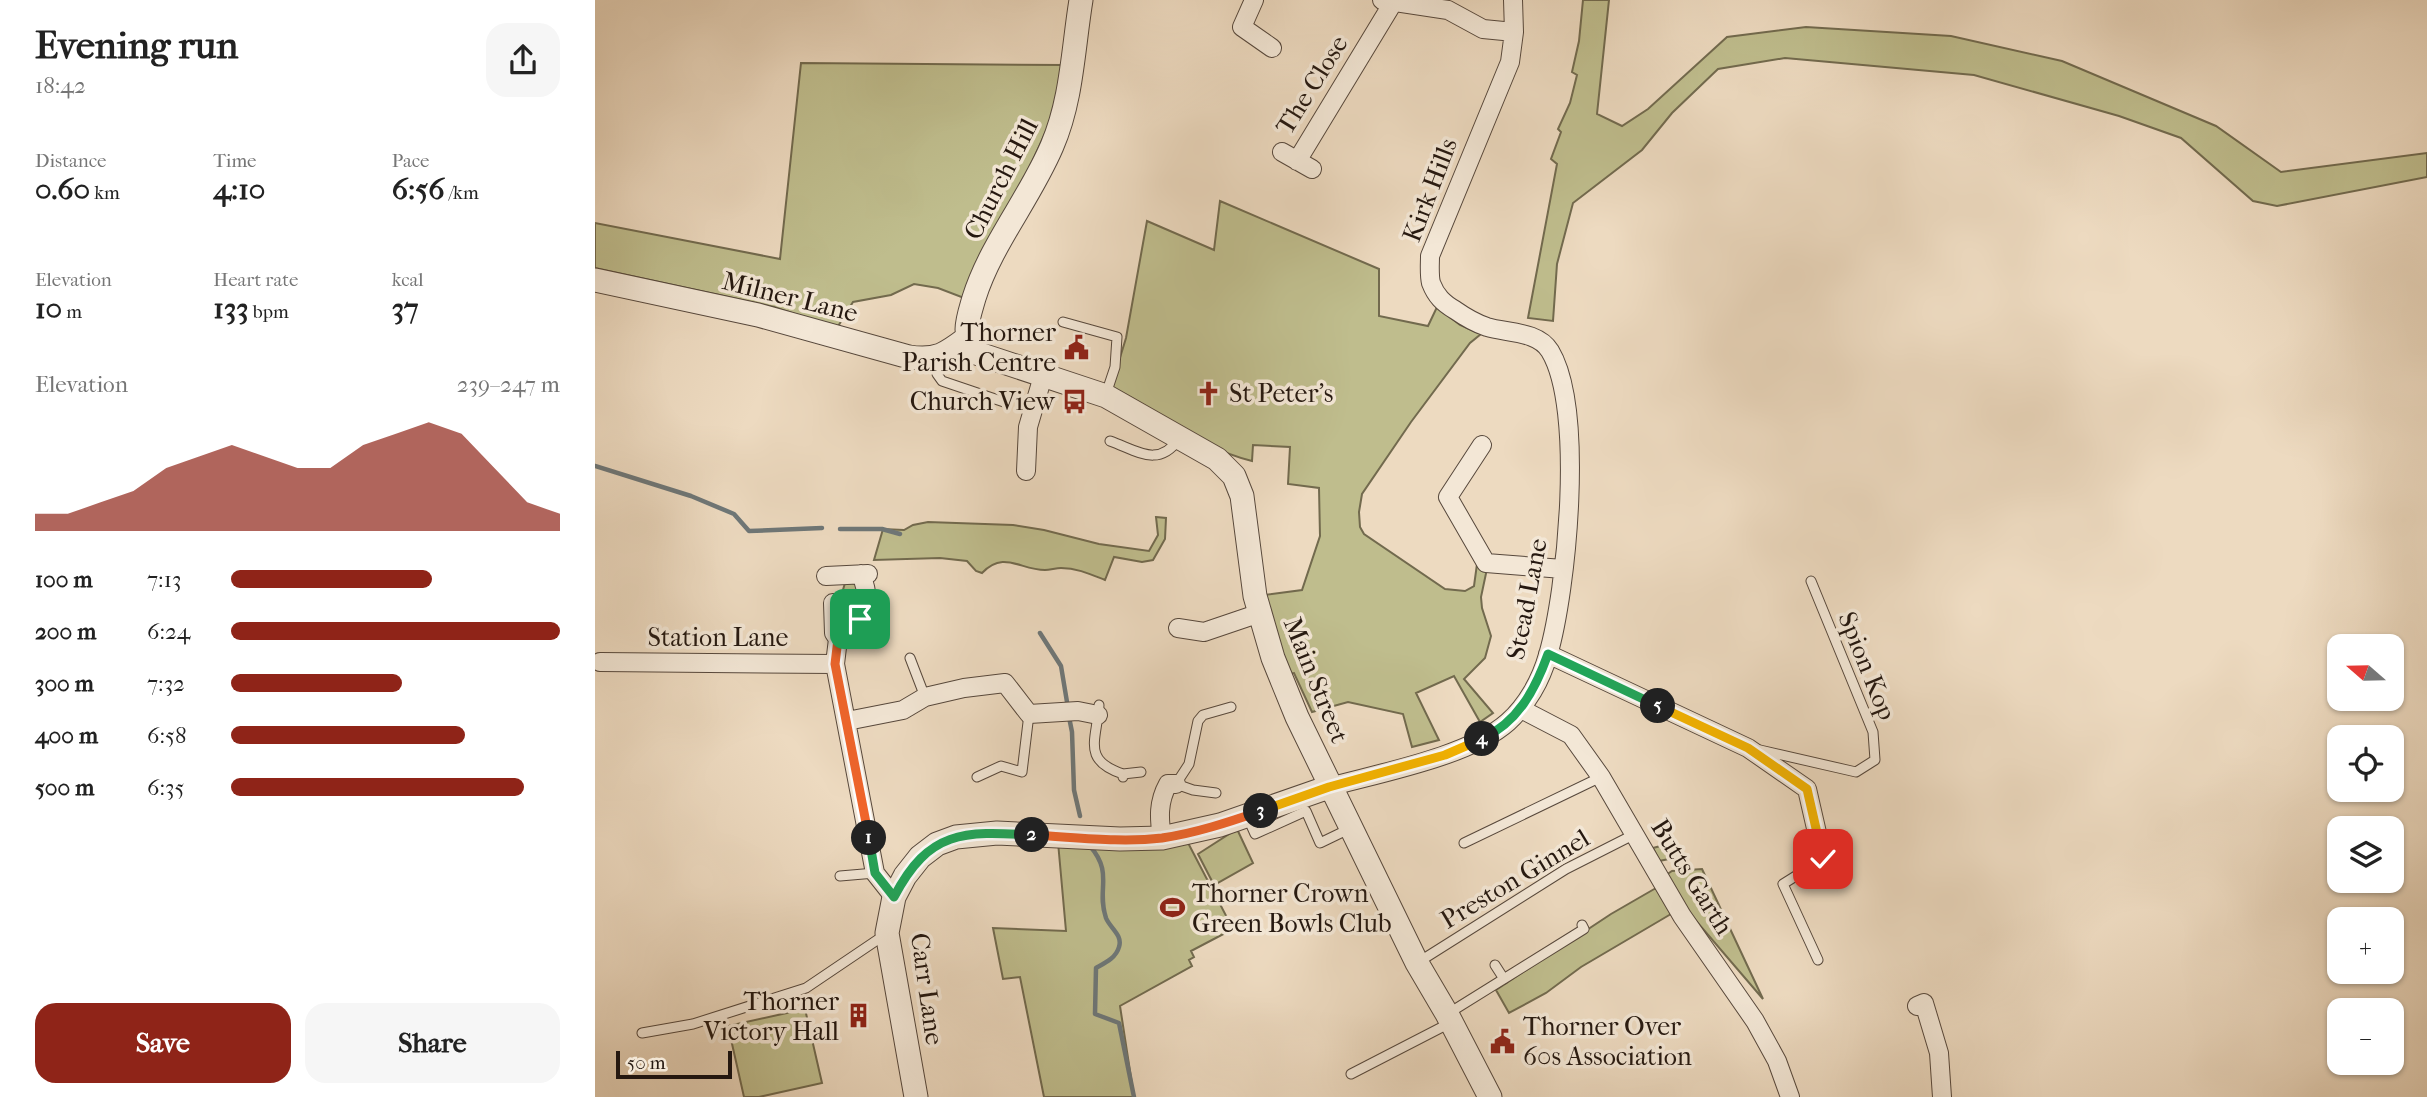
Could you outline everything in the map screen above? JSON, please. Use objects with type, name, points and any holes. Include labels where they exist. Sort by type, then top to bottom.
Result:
[{"type":"street","name":"Church Hill","points":[[967,338],[968,320],[983,275],[1040,172],[1061,122],[1069,91],[1081,0]]},
{"type":"street","points":[[1254,0],[1242,27],[1272,48]]},
{"type":"street","name":"Kirk Hills","points":[[1513,0],[1514,32],[1510,62],[1430,256],[1431,282],[1440,300],[1473,322],[1488,328],[1534,337]]},
{"type":"street","points":[[1388,1],[1448,10],[1483,29],[1514,32]]},
{"type":"street","name":"The Close","points":[[1297,161],[1388,1]]},
{"type":"street","name":"Milner Lane","points":[[595,280],[758,315],[909,357],[936,357]]},
{"type":"street","name":"Stead Lane","points":[[1329,787],[1445,755],[1495,733],[1521,709],[1533,690],[1548,654],[1563,569],[1571,488],[1567,414],[1560,380],[1550,349],[1534,337]]},
{"type":"street","points":[[936,357],[945,355],[967,338],[977,353],[1106,396],[1180,438]]},
{"type":"street","points":[[1026,471],[1028,427],[1043,376]]},
{"type":"street","name":"Main Street","points":[[1180,438],[1227,467],[1239,484],[1249,567],[1260,614],[1273,658],[1297,718],[1417,962],[1450,1018],[1490,1097]]},
{"type":"street","points":[[1482,445],[1448,497],[1486,563],[1563,569]]},
{"type":"street","points":[[826,576],[865,574],[868,602],[860,619],[838,639]]},
{"type":"street","points":[[833,603],[834,633],[838,639],[835,664],[875,873],[894,897]]},
{"type":"street","points":[[1178,628],[1203,632],[1260,614]]},
{"type":"street","points":[[1548,654],[1748,748],[1807,789],[1832,860]]},
{"type":"street","name":"Station Lane","points":[[600,662],[835,664]]},
{"type":"street","points":[[847,721],[903,710],[925,697],[964,688],[1005,683],[1029,714],[1099,710]]},
{"type":"street","name":"Butts Garth","points":[[1521,709],[1571,735],[1601,778],[1682,916],[1755,1021],[1777,1061],[1790,1097]]},
{"type":"street","points":[[1162,838],[1159,817],[1162,794],[1168,784],[1176,784]]},
{"type":"street","name":"Carr Lane","points":[[916,1097],[887,933],[894,897],[905,876],[920,857],[937,844],[956,837],[997,833],[1120,839],[1162,838],[1220,825],[1329,787]]},
{"type":"street","points":[[1917,1006],[1924,1003],[1939,1053],[1942,1097]]},
{"type":"lane","points":[[1063,322],[1117,337],[1115,367],[1106,396]]},
{"type":"lane","points":[[936,357],[937,374],[942,381],[1004,402]]},
{"type":"lane","points":[[1111,441],[1154,456],[1167,454],[1180,438]]},
{"type":"lane","name":"Spion Kop","points":[[1748,748],[1856,772],[1868,767],[1875,760],[1873,732],[1811,581]]},
{"type":"lane","points":[[911,658],[925,697]]},
{"type":"lane","points":[[1216,793],[1193,790],[1176,784],[1189,764],[1198,721],[1203,715],[1231,707]]},
{"type":"lane","points":[[1099,710],[1094,749],[1096,758],[1103,765],[1123,775],[1141,772]]},
{"type":"lane","points":[[977,777],[1002,766],[1022,772],[1029,714]]},
{"type":"lane","points":[[1464,843],[1601,778]]},
{"type":"lane","points":[[1247,816],[1255,834],[1306,811],[1321,842],[1350,828]]},
{"type":"lane","name":"Preston Ginnel","points":[[1417,962],[1566,869],[1635,834]]},
{"type":"lane","points":[[1818,960],[1783,884],[1832,860]]},
{"type":"lane","points":[[840,876],[875,873]]},
{"type":"lane","points":[[1351,1074],[1450,1018],[1504,979],[1584,929],[1582,925]]},
{"type":"lane","points":[[642,1033],[693,1024],[806,988],[887,933]]},
{"type":"lane","points":[[1495,965],[1504,979]]},
{"type":"shaded area","points":[[1583,0],[1609,0],[1597,114],[1622,126],[1648,109],[1727,37],[1806,27],[1951,36],[2062,61],[2216,126],[2281,172],[2427,153],[2427,177],[2277,206],[2253,201],[2181,138],[2119,116],[1974,75],[1785,58],[1718,69],[1672,113],[1642,150],[1573,203],[1557,264],[1553,321],[1528,318],[1557,164],[1551,159],[1561,132],[1558,129],[1570,103],[1577,75],[1572,72],[1579,41]]},
{"type":"shaded area","points":[[801,63],[1064,65],[1053,116],[964,298],[938,288],[914,284],[891,295],[853,302],[837,328],[774,307],[595,268],[595,223],[780,259]]},
{"type":"shaded area","points":[[1220,201],[1379,269],[1379,316],[1428,326],[1437,307],[1460,325],[1481,334],[1470,343],[1411,422],[1362,494],[1359,512],[1360,527],[1364,534],[1445,589],[1465,591],[1474,586],[1477,564],[1488,564],[1481,597],[1491,636],[1485,658],[1464,679],[1493,713],[1480,722],[1454,676],[1416,693],[1439,740],[1412,747],[1403,714],[1348,702],[1312,712],[1294,673],[1288,674],[1264,595],[1302,590],[1320,536],[1319,488],[1288,484],[1290,447],[1253,445],[1252,461],[1233,455],[1197,438],[1111,387],[1126,338],[1147,221],[1214,250]]},
{"type":"shaded area","points":[[1156,517],[1166,518],[1165,539],[1153,560],[1142,562],[1114,557],[1105,580],[1073,569],[1036,569],[1005,562],[990,566],[982,573],[976,571],[967,561],[940,558],[874,560],[883,529],[904,530],[928,522],[1013,525],[1099,544],[1149,551],[1158,535]]},
{"type":"shaded area","points":[[845,583],[856,584],[862,605],[839,628],[840,600]]},
{"type":"shaded area","points":[[1237,829],[1253,863],[1214,885],[1198,854]]},
{"type":"shaded area","points":[[1186,839],[1233,929],[1191,951],[1194,957],[1189,960],[1192,966],[1120,1006],[1134,1097],[1044,1097],[1020,977],[1003,979],[993,928],[1066,931],[1058,842]]},
{"type":"shaded area","points":[[1672,843],[1679,847],[1679,857],[1659,861],[1653,848]]},
{"type":"shaded area","points":[[1702,869],[1763,999],[1691,915],[1666,875],[1672,871]]},
{"type":"shaded area","points":[[1656,888],[1671,914],[1581,967],[1546,993],[1509,1013],[1496,990],[1611,914]]},
{"type":"shaded area","points":[[805,1009],[822,1083],[759,1097],[744,1097],[728,1026]]},
{"type":"waterway","points":[[595,466],[691,496],[734,514],[749,531],[822,528]]},
{"type":"waterway","points":[[840,529],[882,529],[900,534]]},
{"type":"waterway","points":[[1040,633],[1061,666],[1068,708]]},
{"type":"waterway","points":[[1069,717],[1074,790],[1080,816]]},
{"type":"waterway","points":[[1090,846],[1103,873],[1103,908],[1106,918],[1118,935],[1120,943],[1113,957],[1096,968],[1095,1014],[1119,1023],[1134,1097]]},
{"type":"place","name":"Thorner Parish Centre","points":[[1076,347]]},
{"type":"place","name":"St Peter's","points":[[1209,393]]},
{"type":"place","name":"Church View","points":[[1075,401]]},
{"type":"place","name":"Thorner Crown Green Bowls Club","points":[[1172,908]]},
{"type":"place","name":"Thorner Victory Hall","points":[[859,1016]]},
{"type":"place","name":"Thorner Over 60s Association","points":[[1503,1041]]},
{"type":"route","points":[[860,619],[838,639],[835,664],[875,873],[894,897],[905,876],[920,857],[937,844],[956,837],[997,833],[1120,839],[1162,838],[1220,825],[1329,787],[1445,755],[1495,733],[1508,722],[1521,709],[1533,690],[1548,654],[1748,748],[1807,789],[1823,859]]}]
